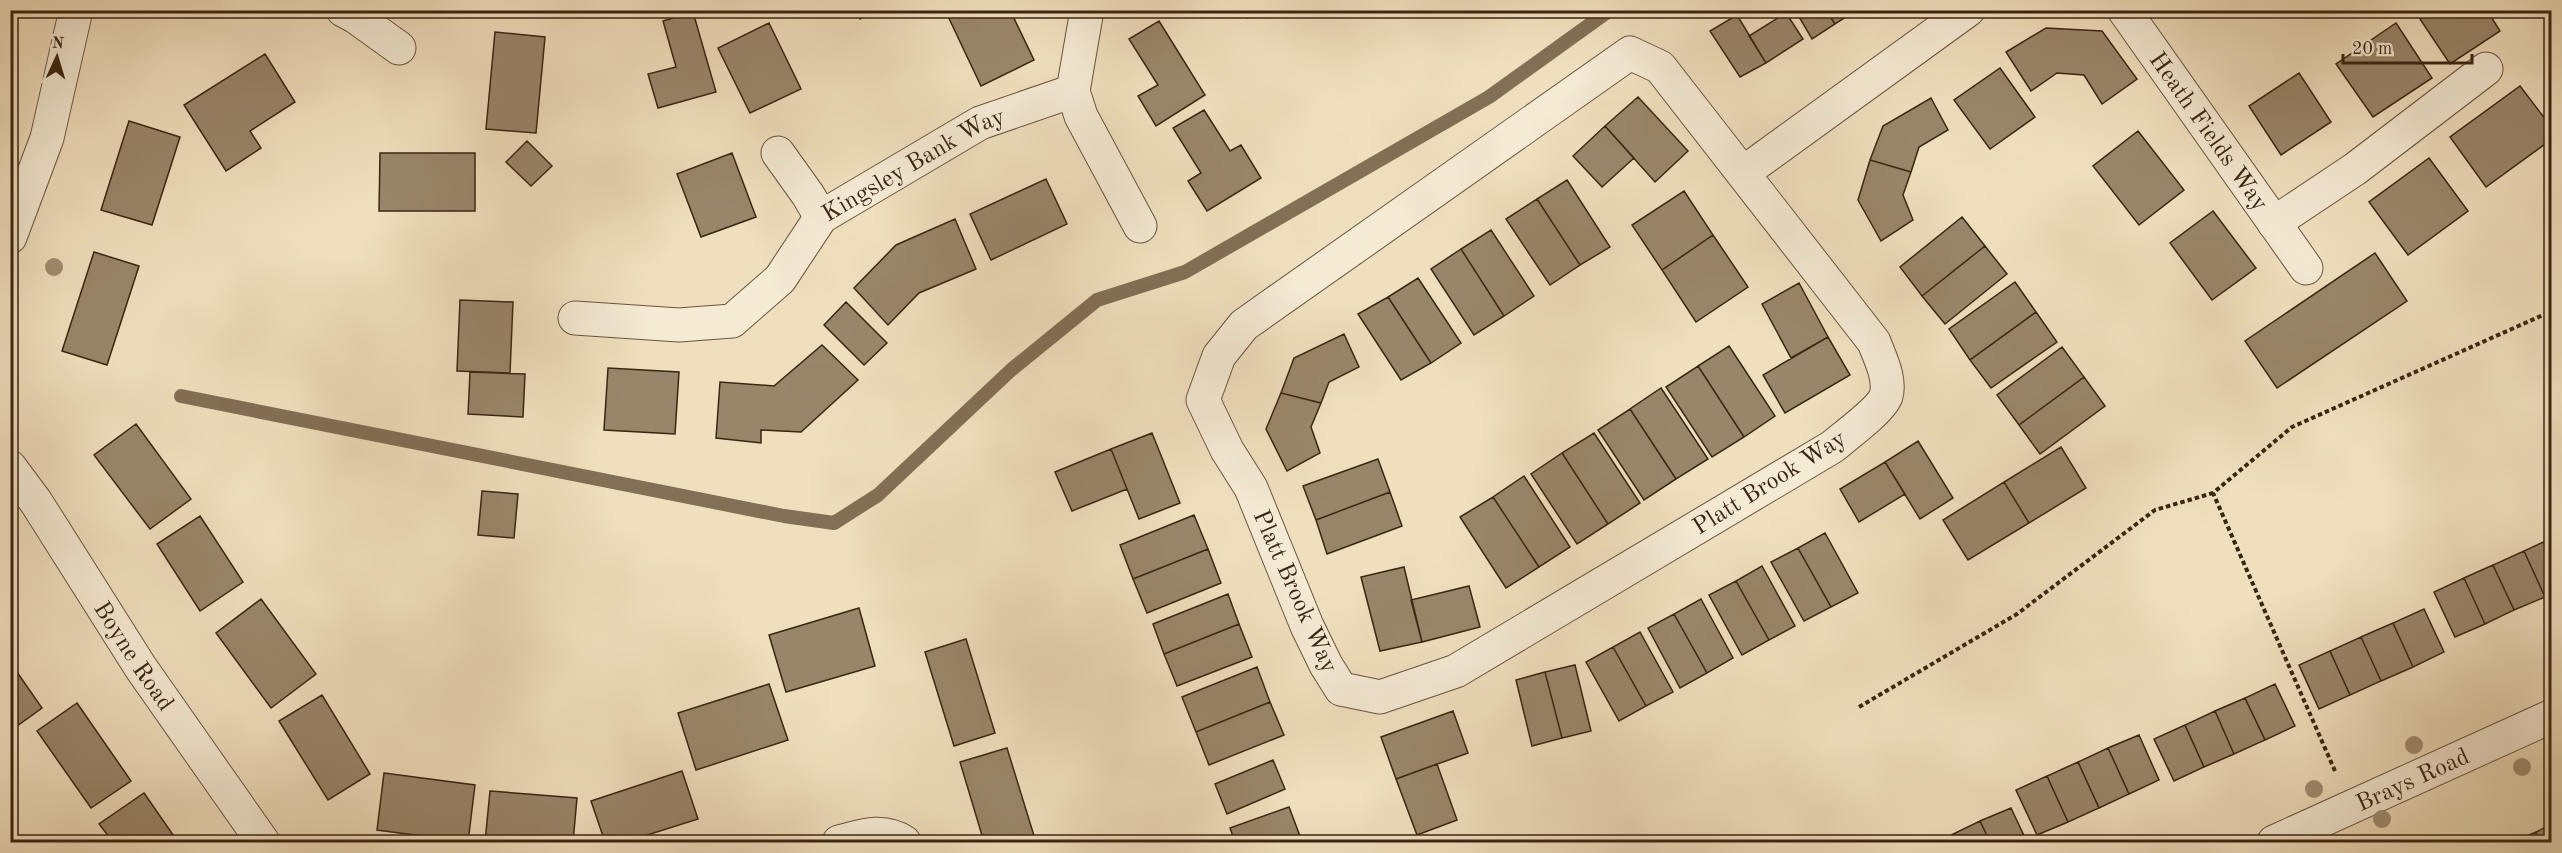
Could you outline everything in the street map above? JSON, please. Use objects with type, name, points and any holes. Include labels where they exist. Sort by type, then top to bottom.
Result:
[{"type":"street","points":[[14,223],[47,138],[76,10]]},
{"type":"street","points":[[343,10],[399,48]]},
{"type":"street","points":[[1087,10],[1073,91],[1081,116],[1140,226]]},
{"type":"street","points":[[1743,173],[1968,10]]},
{"type":"street","name":"Heath Fields Way","points":[[2124,10],[2306,268]]},
{"type":"street","name":"Platt Brook Way","points":[[1630,53],[1660,67],[1743,173],[1874,342],[1885,370],[1886,396],[1871,415],[1832,447],[1456,671],[1380,697],[1341,689],[1326,665],[1307,626],[1251,488],[1227,450],[1203,400],[1219,356],[1225,348],[1244,325],[1630,53]]},
{"type":"street","name":"Heath Fields Way","points":[[2274,223],[2355,169],[2486,69]]},
{"type":"street","name":"Kingsley Bank Way","points":[[575,318],[680,325],[732,321],[780,279],[820,217],[980,123],[1073,91]]},
{"type":"street","points":[[778,153],[808,195],[820,217]]},
{"type":"street","name":"Boyne Road","points":[[10,467],[36,502],[141,668],[263,843]]},
{"type":"street","name":"Brays Road","points":[[2274,843],[2552,716]]},
{"type":"street","points":[[839,843],[872,833],[897,838],[904,843]]},
{"type":"path","points":[[1859,707],[2017,614],[2156,510],[2213,493],[2292,428],[2552,310]]},
{"type":"path","points":[[2213,493],[2351,808]]},
{"type":"building","points":[[856,10],[876,10],[860,19]]},
{"type":"building","points":[[945,10],[1010,10],[1034,60],[981,86]]},
{"type":"building","points":[[1242,10],[1258,10],[1247,18]]},
{"type":"building","points":[[1795,10],[1826,10],[1835,24],[1812,39]]},
{"type":"building","points":[[1826,10],[1857,10],[1835,24]]},
{"type":"building","points":[[2414,10],[2487,10],[2500,31],[2450,64]]},
{"type":"building","points":[[693,12],[716,92],[658,108],[648,74],[676,67],[663,21]]},
{"type":"building","points":[[1786,13],[1803,39],[1766,63],[1749,36]]},
{"type":"building","points":[[1737,15],[1766,63],[1740,77],[1710,31]]},
{"type":"building","points":[[1159,21],[1205,95],[1156,126],[1138,96],[1158,85],[1129,39]]},
{"type":"building","points":[[769,23],[801,89],[750,113],[718,48]]},
{"type":"building","points":[[2396,23],[2432,78],[2373,117],[2336,64]]},
{"type":"building","points":[[2046,28],[2102,31],[2137,79],[2102,104],[2084,75],[2057,73],[2031,91],[2006,52]]},
{"type":"building","points":[[495,32],[545,37],[536,133],[486,129]]},
{"type":"building","points":[[265,54],[295,102],[250,131],[261,148],[226,171],[184,105]]},
{"type":"building","points":[[2000,68],[2035,117],[1990,149],[1954,100]]},
{"type":"building","points":[[2299,73],[2331,122],[2281,155],[2249,106]]},
{"type":"building","points":[[2520,86],[2552,128],[2552,139],[2486,187],[2450,137]]},
{"type":"building","points":[[1638,97],[1688,151],[1655,182],[1605,126]]},
{"type":"building","points":[[1931,98],[1948,130],[1919,147],[1911,172],[1870,160],[1883,126]]},
{"type":"building","points":[[1204,110],[1230,151],[1241,145],[1261,178],[1207,211],[1188,181],[1201,173],[1173,128]]},
{"type":"building","points":[[129,121],[180,137],[152,225],[101,210]]},
{"type":"building","points":[[1605,126],[1634,158],[1602,187],[1573,156]]},
{"type":"building","points":[[2138,131],[2184,190],[2139,225],[2093,166]]},
{"type":"building","points":[[527,141],[552,166],[531,186],[506,162]]},
{"type":"building","points":[[380,153],[475,153],[475,211],[379,211]]},
{"type":"building","points":[[732,153],[756,217],[701,237],[677,174]]},
{"type":"building","points":[[2429,158],[2468,211],[2408,255],[2369,202]]},
{"type":"building","points":[[1870,160],[1911,172],[1903,195],[1913,220],[1881,241],[1858,200]]},
{"type":"building","points":[[1046,179],[1067,224],[991,260],[970,214]]},
{"type":"building","points":[[1567,180],[1610,247],[1580,265],[1537,199]]},
{"type":"building","points":[[1684,191],[1713,235],[1662,270],[1632,225]]},
{"type":"building","points":[[1537,199],[1580,265],[1550,285],[1506,219]]},
{"type":"building","points":[[2213,211],[2256,268],[2212,300],[2170,243]]},
{"type":"building","points":[[1962,217],[1985,246],[1922,296],[1900,267]]},
{"type":"building","points":[[955,219],[976,269],[919,293],[888,325],[854,288],[896,245]]},
{"type":"building","points":[[1491,230],[1534,296],[1504,316],[1461,249]]},
{"type":"building","points":[[1713,235],[1748,287],[1696,322],[1662,270]]},
{"type":"building","points":[[1985,246],[2007,274],[1945,324],[1922,296]]},
{"type":"building","points":[[1461,249],[1504,316],[1474,335],[1431,269]]},
{"type":"building","points":[[94,252],[139,266],[107,365],[62,351]]},
{"type":"building","points":[[2375,253],[2407,301],[2277,388],[2245,341]]},
{"type":"building","points":[[1418,278],[1461,343],[1431,363],[1388,297]]},
{"type":"building","points":[[2015,282],[2036,312],[1970,360],[1949,329]]},
{"type":"building","points":[[1799,283],[1828,337],[1791,358],[1762,304]]},
{"type":"building","points":[[1388,297],[1431,363],[1401,380],[1358,314]]},
{"type":"building","points":[[460,300],[513,302],[510,373],[457,371]]},
{"type":"building","points":[[846,302],[887,343],[864,365],[824,325]]},
{"type":"building","points":[[2036,312],[2057,342],[1991,388],[1970,360]]},
{"type":"building","points":[[1344,334],[1359,367],[1329,382],[1321,403],[1281,393],[1294,358]]},
{"type":"building","points":[[1828,337],[1850,375],[1785,413],[1763,375]]},
{"type":"building","points":[[822,345],[858,380],[801,432],[761,430],[761,443],[716,438],[720,382],[774,386]]},
{"type":"building","points":[[1729,346],[1775,416],[1744,437],[1698,366]]},
{"type":"building","points":[[2062,347],[2084,377],[2019,425],[1997,395]]},
{"type":"building","points":[[1698,366],[1744,437],[1712,457],[1666,387]]},
{"type":"building","points":[[608,368],[679,372],[675,434],[604,430]]},
{"type":"building","points":[[470,372],[525,374],[523,417],[468,414]]},
{"type":"building","points":[[2084,377],[2105,406],[2040,454],[2019,425]]},
{"type":"building","points":[[1661,388],[1708,459],[1676,479],[1630,409]]},
{"type":"building","points":[[1281,393],[1321,403],[1311,427],[1320,453],[1287,471],[1266,429]]},
{"type":"building","points":[[1630,409],[1676,479],[1644,500],[1598,430]]},
{"type":"building","points":[[136,424],[191,499],[150,529],[94,455]]},
{"type":"building","points":[[1152,433],[1180,503],[1139,519],[1111,449]]},
{"type":"building","points":[[1594,433],[1640,503],[1608,524],[1562,453]]},
{"type":"building","points":[[1918,441],[1953,498],[1920,519],[1885,462]]},
{"type":"building","points":[[2061,447],[2086,488],[2029,523],[2004,482]]},
{"type":"building","points":[[1111,449],[1127,489],[1072,511],[1055,472]]},
{"type":"building","points":[[1562,453],[1608,524],[1577,544],[1531,474]]},
{"type":"building","points":[[1378,459],[1390,492],[1316,520],[1303,486]]},
{"type":"building","points":[[1885,462],[1905,494],[1859,522],[1840,489]]},
{"type":"building","points":[[1524,476],[1570,547],[1539,567],[1493,497]]},
{"type":"building","points":[[2004,482],[2029,523],[1968,560],[1943,520]]},
{"type":"building","points":[[482,491],[518,494],[514,538],[478,535]]},
{"type":"building","points":[[1390,492],[1402,526],[1327,554],[1316,520]]},
{"type":"building","points":[[1493,497],[1539,567],[1506,588],[1460,517]]},
{"type":"building","points":[[1194,515],[1208,549],[1133,579],[1120,545]]},
{"type":"building","points":[[200,516],[243,582],[200,611],[157,544]]},
{"type":"building","points":[[1825,533],[1858,593],[1831,607],[1798,548]]},
{"type":"building","points":[[2552,538],[2552,594],[2545,597],[2524,551]]},
{"type":"building","points":[[1798,548],[1831,607],[1804,621],[1771,562]]},
{"type":"building","points":[[1208,549],[1221,583],[1147,613],[1133,579]]},
{"type":"building","points":[[2524,551],[2545,597],[2514,610],[2493,565]]},
{"type":"building","points":[[2493,565],[2514,610],[2485,624],[2464,578]]},
{"type":"building","points":[[1762,566],[1795,626],[1769,640],[1736,581]]},
{"type":"building","points":[[1404,567],[1422,642],[1380,651],[1361,577]]},
{"type":"building","points":[[2464,578],[2485,624],[2455,637],[2434,592]]},
{"type":"building","points":[[1736,581],[1769,640],[1742,655],[1709,595]]},
{"type":"building","points":[[1469,586],[1480,627],[1422,642],[1411,600]]},
{"type":"building","points":[[1228,594],[1239,624],[1164,654],[1153,624]]},
{"type":"building","points":[[261,599],[316,674],[271,708],[216,633]]},
{"type":"building","points":[[1701,599],[1733,658],[1707,673],[1674,614]]},
{"type":"building","points":[[859,608],[875,666],[786,692],[769,635]]},
{"type":"building","points":[[2424,609],[2444,652],[2413,667],[2393,623]]},
{"type":"building","points":[[1674,614],[1707,673],[1680,688],[1648,628]]},
{"type":"building","points":[[2393,623],[2413,667],[2381,681],[2361,637]]},
{"type":"building","points":[[1239,624],[1252,657],[1177,686],[1164,654]]},
{"type":"building","points":[[1640,632],[1673,692],[1646,706],[1613,647]]},
{"type":"building","points":[[2361,637],[2381,681],[2350,695],[2330,651]]},
{"type":"building","points":[[966,639],[995,733],[954,746],[925,652]]},
{"type":"building","points":[[1613,647],[1646,706],[1619,721],[1586,662]]},
{"type":"building","points":[[2330,651],[2350,695],[2319,709],[2299,665]]},
{"type":"building","points":[[10,662],[42,708],[10,731]]},
{"type":"building","points":[[1575,665],[1591,731],[1562,738],[1545,672]]},
{"type":"building","points":[[1257,667],[1270,702],[1196,732],[1182,697]]},
{"type":"building","points":[[1545,672],[1562,738],[1532,746],[1516,680]]},
{"type":"building","points":[[769,684],[788,740],[696,770],[678,713]]},
{"type":"building","points":[[2275,684],[2295,726],[2265,740],[2245,698]]},
{"type":"building","points":[[322,695],[370,774],[328,800],[279,721]]},
{"type":"building","points":[[2245,698],[2265,740],[2234,754],[2215,711]]},
{"type":"building","points":[[1270,702],[1284,735],[1209,765],[1196,732]]},
{"type":"building","points":[[77,703],[131,781],[91,808],[37,731]]},
{"type":"building","points":[[1453,711],[1468,753],[1396,779],[1381,737]]},
{"type":"building","points":[[2215,711],[2234,754],[2204,767],[2185,725]]},
{"type":"building","points":[[2185,725],[2204,767],[2174,781],[2154,739]]},
{"type":"building","points":[[2139,735],[2159,780],[2129,794],[2108,748]]},
{"type":"building","points":[[1007,748],[1035,839],[1023,842],[984,842],[960,762]]},
{"type":"building","points":[[2108,748],[2129,794],[2099,808],[2078,762]]},
{"type":"building","points":[[1273,760],[1285,789],[1227,814],[1215,784]]},
{"type":"building","points":[[2078,762],[2099,808],[2068,822],[2047,776]]},
{"type":"building","points":[[1437,764],[1457,820],[1417,835],[1396,779]]},
{"type":"building","points":[[682,771],[698,819],[625,842],[605,842],[591,801]]},
{"type":"building","points":[[384,773],[475,785],[468,842],[377,830]]},
{"type":"building","points":[[2047,776],[2068,822],[2037,835],[2016,790]]},
{"type":"building","points":[[490,791],[577,798],[573,842],[485,842]]},
{"type":"building","points":[[144,793],[178,842],[113,842],[99,824]]},
{"type":"building","points":[[1289,807],[1300,836],[1283,842],[1235,842],[1230,828]]},
{"type":"building","points":[[2011,808],[2027,842],[1990,842],[1980,821]]},
{"type":"building","points":[[1980,821],[1990,842],[1952,842],[1949,836]]},
{"type":"building","points":[[2552,824],[2552,842],[2541,842],[2536,832]]},
{"type":"building","points":[[2536,832],[2541,842],[2512,842]]},
{"type":"building","points":[[1300,836],[1302,842],[1283,842]]},
{"type":"building","points":[[1949,836],[1952,842],[1934,842]]},
{"type":"waterway","points":[[181,396],[784,516],[834,523],[878,495],[1011,370],[1097,300],[1185,272],[1489,97],[1610,10]]}]
